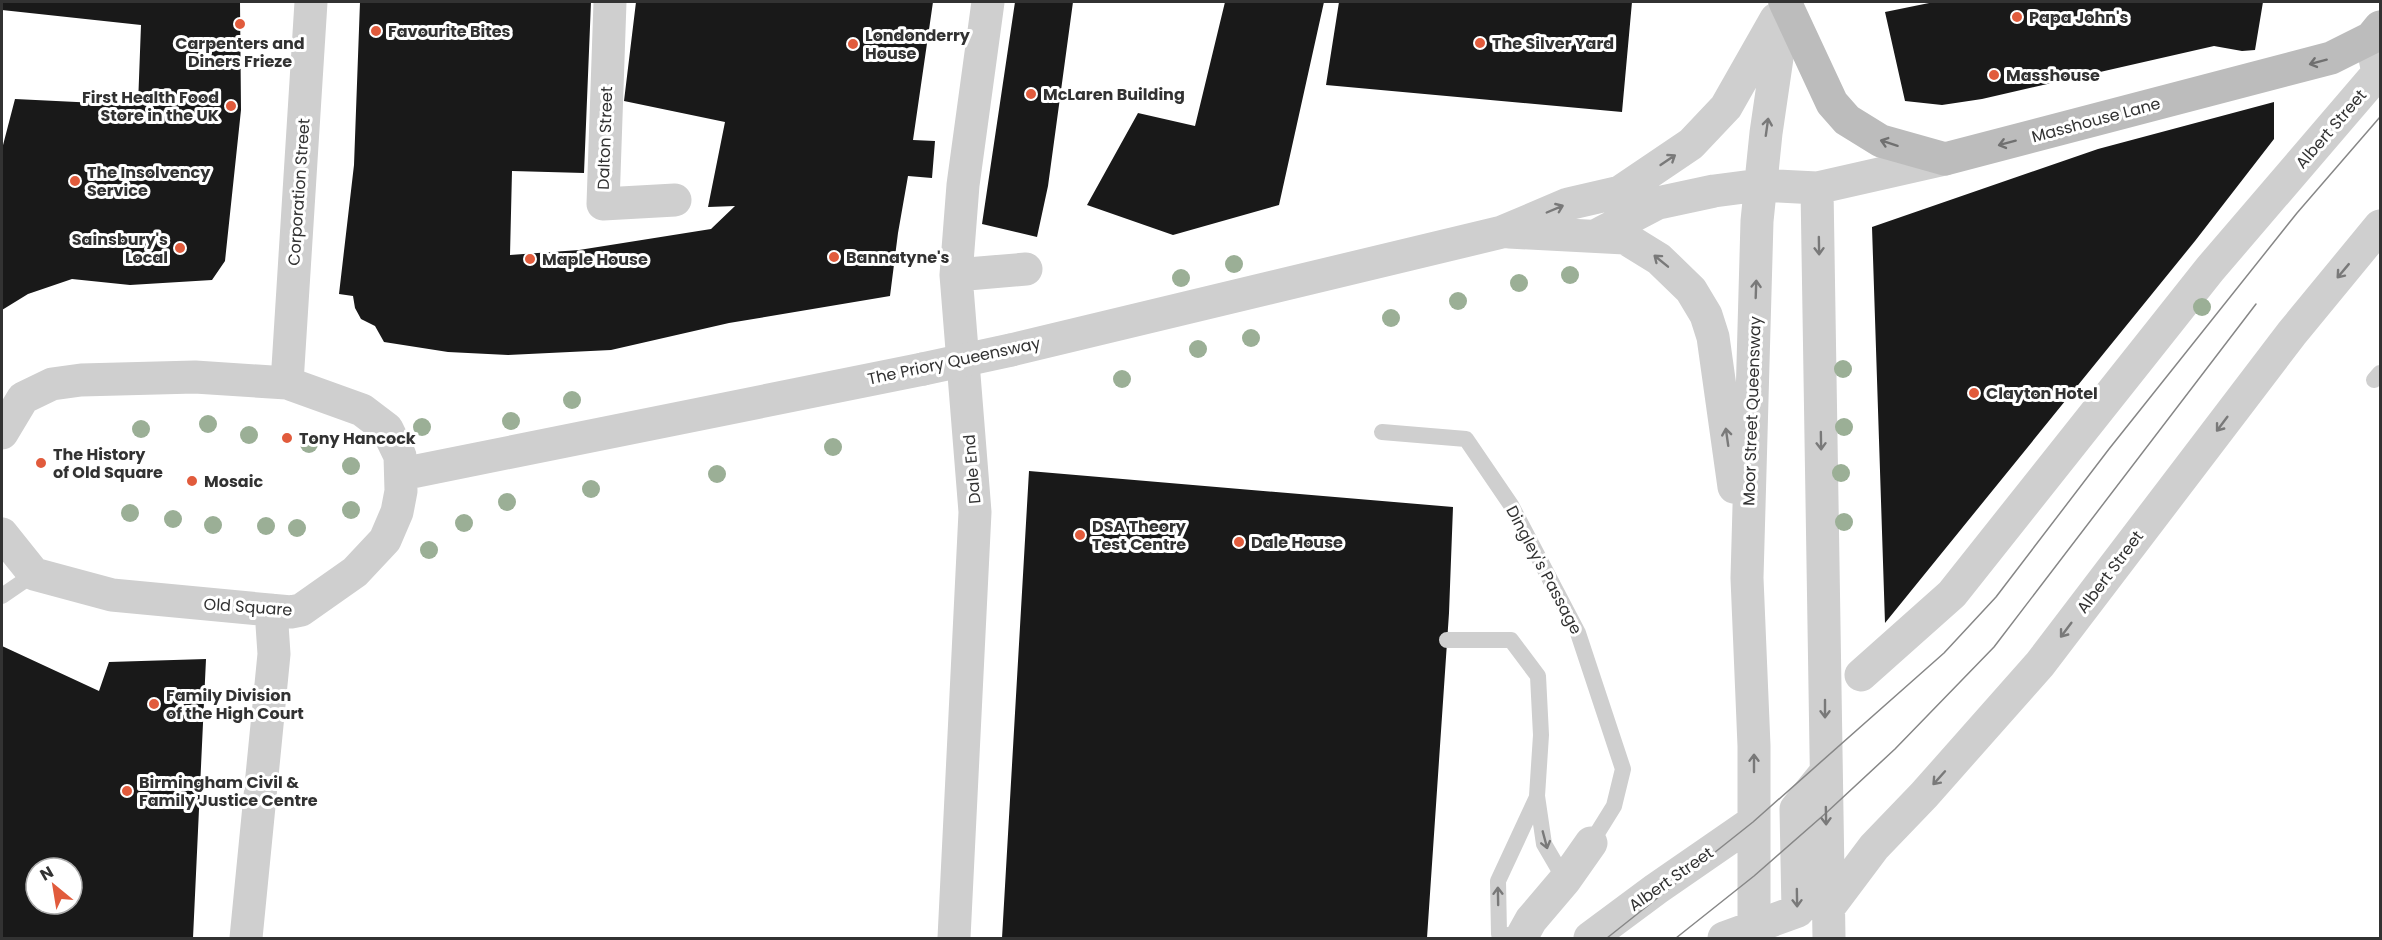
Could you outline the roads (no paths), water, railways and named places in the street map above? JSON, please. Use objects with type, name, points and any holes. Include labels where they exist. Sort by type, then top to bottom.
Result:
[{"type":"main road","points":[[1785,2],[1832,103],[1848,120],[1881,141],[1945,159]]},
{"type":"main road","name":"Masshouse Lane","points":[[1945,159],[2331,58],[2376,32]]},
{"type":"street","name":"Corporation Street","points":[[287,383],[311,2]]},
{"type":"street","name":"Dalton Street","points":[[610,2],[603,204],[675,200]]},
{"type":"street","name":"Dale End","points":[[954,939],[975,512],[956,275],[963,185],[988,2]]},
{"type":"street","name":"Moor Street Queensway","points":[[1754,933],[1754,746],[1747,578],[1757,220],[1785,2]]},
{"type":"street","name":"The Priory Queensway","points":[[402,474],[1011,350],[1502,232],[1568,204],[1620,192],[1691,144],[1726,107],[1785,2]]},
{"type":"street","name":"Albert Street","points":[[1861,675],[1952,594],[2210,269],[2379,73],[2376,32]]},
{"type":"street","name":"Masshouse Lane","points":[[1817,188],[1945,159]]},
{"type":"street","name":"The Priory Queensway","points":[[1595,236],[1658,203],[1714,191],[1760,185],[1817,188]]},
{"type":"street","points":[[1817,188],[1829,923]]},
{"type":"street","name":"The Priory Queensway","points":[[1620,192],[1658,203]]},
{"type":"street","name":"Albert Street","points":[[1829,923],[1874,847],[1924,795],[2040,664],[2292,333],[2380,226]]},
{"type":"street","name":"The Priory Queensway","points":[[1502,232],[1625,238],[1659,259],[1691,290],[1706,315],[1713,337],[1747,578]]},
{"type":"street","points":[[956,275],[1026,269]]},
{"type":"street","name":"Old Square","points":[[4,424],[23,398],[52,384],[81,380],[195,377],[287,383],[362,410],[387,429],[400,456],[402,474],[398,512],[385,540],[355,572],[301,610],[281,611],[112,595],[34,574]]},
{"type":"street","points":[[2,534],[34,574]]},
{"type":"street","points":[[246,939],[274,654],[281,611]]},
{"type":"street","points":[[1724,939],[1754,933],[1798,911],[1796,809],[1826,772]]},
{"type":"street","points":[[1753,822],[1778,826],[1827,861]]},
{"type":"street","name":"Albert Street","points":[[1590,939],[1656,889],[1753,822]]},
{"type":"street","name":"Dingley's Passage","points":[[1520,938],[1591,843]]},
{"type":"lane","name":"Dingley's Passage","points":[[1382,432],[1466,439],[1511,505],[1578,633],[1623,769],[1614,806],[1591,843]]},
{"type":"lane","points":[[2,596],[34,574]]},
{"type":"lane","points":[[1447,640],[1511,640],[1538,676],[1541,735],[1538,796],[1544,844],[1565,880]]},
{"type":"lane","points":[[1520,938],[1499,934],[1498,881],[1538,796]]},
{"type":"tram line","points":[[1607,938],[1753,822],[1944,653],[1996,597],[2109,449],[2297,213],[2380,117]]},
{"type":"tram line","points":[[1676,938],[1754,876],[1826,813],[1895,749],[1994,647],[2256,304]]},
{"type":"place","name":"Papa John's","points":[[2017,17]]},
{"type":"place","name":"Carpenters and Diners Frieze","points":[[240,24]]},
{"type":"place","name":"Favourite Bites","points":[[376,31]]},
{"type":"place","name":"The Silver Yard","points":[[1480,43]]},
{"type":"place","name":"Londonderry House","points":[[853,44]]},
{"type":"place","name":"Masshouse","points":[[1994,75]]},
{"type":"place","name":"McLaren Building","points":[[1031,94]]},
{"type":"place","name":"First Health Food Store in the UK","points":[[231,106]]},
{"type":"place","name":"The Insolvency Service","points":[[75,181]]},
{"type":"place","name":"Sainsbury's Local","points":[[180,248]]},
{"type":"place","name":"Bannatyne's","points":[[834,257]]},
{"type":"place","name":"Maple House","points":[[530,259]]},
{"type":"place","name":"Clayton Hotel","points":[[1974,393]]},
{"type":"place","name":"Tony Hancock","points":[[287,438]]},
{"type":"place","name":"The History of Old Square","points":[[41,463]]},
{"type":"place","name":"Mosaic","points":[[192,481]]},
{"type":"place","name":"DSA Theory Test Centre","points":[[1080,535]]},
{"type":"place","name":"Dale House","points":[[1239,542]]},
{"type":"place","name":"Family Division of the High Court","points":[[154,704]]},
{"type":"place","name":"Birmingham Civil & Family Justice Centre","points":[[127,791]]}]
